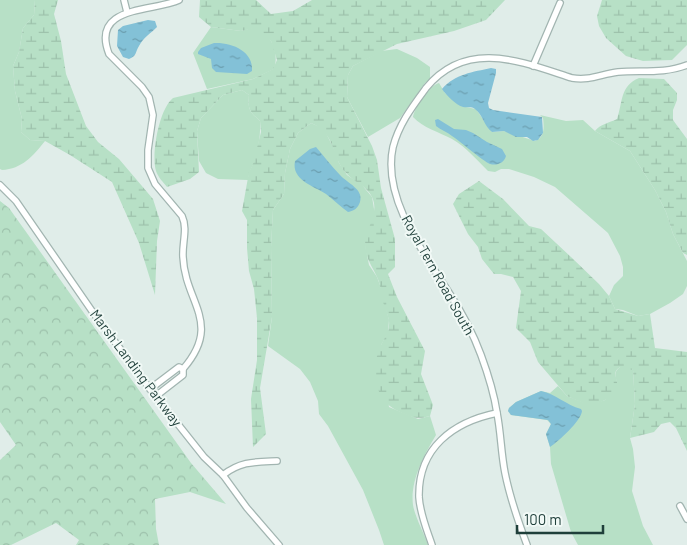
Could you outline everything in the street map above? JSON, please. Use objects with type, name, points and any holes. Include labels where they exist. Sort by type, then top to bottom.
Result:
[{"type":"street","points":[[124,0],[127,12]]},
{"type":"street","points":[[156,396],[183,375],[183,369],[196,352],[201,328],[198,311],[184,268],[184,221],[182,216],[155,184],[148,168],[152,115],[149,97],[142,87],[109,54],[106,43],[107,31],[118,16],[127,12],[170,4],[179,0]]},
{"type":"street","points":[[533,66],[560,2]]},
{"type":"street","name":"Royal Tern Road South","points":[[527,545],[509,491],[498,414],[487,374],[470,330],[448,291],[419,247],[407,222],[393,182],[392,158],[397,135],[409,111],[434,80],[449,69],[467,61],[486,58],[508,58],[581,80],[618,72],[664,71],[687,65]]},
{"type":"street","name":"Marsh Landing Parkway","points":[[0,185],[16,201],[92,311],[150,389],[204,457],[223,475],[247,508],[278,545]]},
{"type":"street","points":[[150,389],[179,367],[183,369]]},
{"type":"street","points":[[167,376],[173,384]]},
{"type":"street","points":[[432,545],[422,515],[419,497],[421,476],[428,458],[438,443],[457,427],[476,418],[498,414]]},
{"type":"street","points":[[223,475],[241,464],[277,461]]},
{"type":"street","points":[[680,506],[687,520]]},
{"type":"green space","points":[[0,0],[35,0],[34,15],[23,28],[19,52],[13,66],[15,91],[22,119],[21,132],[30,140],[45,141],[31,157],[21,164],[2,170],[0,169]]},
{"type":"green space","points":[[35,0],[58,0],[54,14],[61,41],[66,74],[86,126],[98,142],[119,159],[153,199],[160,221],[157,241],[155,295],[139,243],[112,182],[45,141],[30,140],[21,132],[22,119],[15,91],[13,66],[19,52],[23,28],[34,15]]},
{"type":"green space","points":[[200,0],[256,0],[271,14],[293,11],[312,0],[505,0],[486,20],[454,31],[397,44],[353,66],[348,75],[347,97],[372,146],[377,160],[381,188],[395,239],[395,267],[388,274],[397,297],[425,351],[421,374],[433,405],[430,416],[414,417],[398,411],[383,399],[379,391],[375,373],[376,363],[381,345],[389,328],[389,319],[377,277],[365,249],[374,203],[370,193],[350,177],[342,167],[326,134],[311,123],[298,133],[290,149],[285,173],[284,194],[273,210],[271,247],[272,317],[260,388],[266,434],[253,447],[251,399],[257,360],[257,318],[254,289],[249,271],[247,220],[242,211],[249,172],[253,164],[261,132],[260,121],[250,110],[249,95],[242,90],[223,95],[201,118],[197,131],[199,172],[190,179],[167,187],[156,171],[155,143],[160,121],[173,98],[253,79],[273,69],[277,60],[271,41],[256,28],[241,31],[211,27],[199,17]]},
{"type":"green space","points":[[602,0],[687,0],[687,45],[672,60],[643,61],[626,56],[606,38],[599,26],[597,16]]},
{"type":"green space","points":[[211,27],[241,31],[256,27],[273,44],[276,55],[274,69],[253,79],[207,89],[193,53]]},
{"type":"green space","points":[[397,49],[417,58],[430,67],[430,79],[425,83],[400,118],[368,137],[347,97],[348,75],[353,66],[381,51]]},
{"type":"green space","points":[[639,78],[664,79],[677,93],[673,120],[687,139],[687,255],[683,253],[673,234],[666,212],[655,190],[630,151],[595,131],[602,125],[617,119],[625,90],[628,85]]},
{"type":"green space","points":[[439,83],[445,93],[461,106],[476,109],[492,132],[504,131],[535,141],[541,137],[543,131],[543,118],[540,115],[566,121],[583,120],[595,131],[630,151],[655,190],[666,212],[673,234],[687,261],[687,286],[683,294],[650,314],[638,316],[615,309],[609,296],[614,285],[623,276],[623,267],[620,256],[608,233],[555,187],[534,177],[509,169],[501,169],[495,172],[488,171],[457,142],[426,127],[413,117],[423,97],[431,88]]},
{"type":"green space","points":[[242,90],[249,95],[250,110],[260,121],[260,137],[256,154],[248,180],[218,179],[206,173],[199,161],[197,131],[201,118],[223,95]]},
{"type":"green space","points":[[311,123],[324,129],[339,163],[347,175],[362,185],[372,197],[375,215],[365,245],[369,265],[377,277],[381,288],[389,320],[388,333],[381,345],[389,407],[418,419],[430,416],[436,435],[419,468],[413,496],[414,510],[428,545],[384,545],[363,490],[328,426],[319,414],[318,401],[310,382],[300,369],[268,346],[272,317],[271,247],[273,210],[284,194],[285,173],[290,149],[298,133]]},
{"type":"green space","points":[[479,181],[503,199],[529,226],[541,229],[571,257],[599,284],[609,296],[615,309],[638,316],[650,314],[655,348],[687,352],[687,451],[676,428],[670,422],[661,424],[654,432],[630,438],[635,404],[633,370],[620,367],[617,369],[615,373],[616,389],[607,399],[590,406],[567,396],[538,362],[530,342],[516,328],[521,291],[513,277],[494,274],[482,259],[478,247],[468,234],[453,204],[459,194]]},
{"type":"green space","points":[[0,201],[9,208],[191,463],[226,504],[190,492],[155,499],[156,529],[159,545],[76,545],[79,540],[56,523],[11,545],[0,545],[0,460],[16,445],[0,422]]},
{"type":"green space","points":[[620,367],[628,367],[633,370],[635,404],[630,438],[635,467],[632,491],[643,526],[653,545],[578,545],[571,532],[551,464],[550,447],[546,434],[551,424],[547,420],[511,415],[508,411],[516,402],[541,391],[550,393],[558,386],[567,396],[590,405],[605,400],[617,384],[616,373]]},
{"type":"water","points":[[148,20],[155,21],[157,27],[143,40],[133,57],[129,59],[123,57],[117,46],[118,30],[123,26]]},
{"type":"water","points":[[214,43],[227,44],[240,49],[249,58],[252,64],[252,71],[247,74],[216,72],[212,68],[211,59],[198,54],[201,48]]},
{"type":"water","points":[[491,68],[496,69],[496,73],[488,103],[489,108],[542,117],[543,133],[538,140],[533,141],[527,137],[516,137],[504,131],[492,132],[475,109],[457,104],[442,89],[458,77]]},
{"type":"water","points":[[438,119],[454,129],[466,130],[502,149],[506,156],[505,158],[498,164],[490,164],[436,126],[435,120]]},
{"type":"water","points":[[316,147],[337,172],[360,193],[360,202],[354,210],[348,212],[326,194],[304,182],[296,173],[295,161],[310,149]]},
{"type":"water","points":[[541,391],[582,411],[574,425],[550,447],[546,434],[551,424],[548,420],[511,415],[508,411],[516,402]]}]
